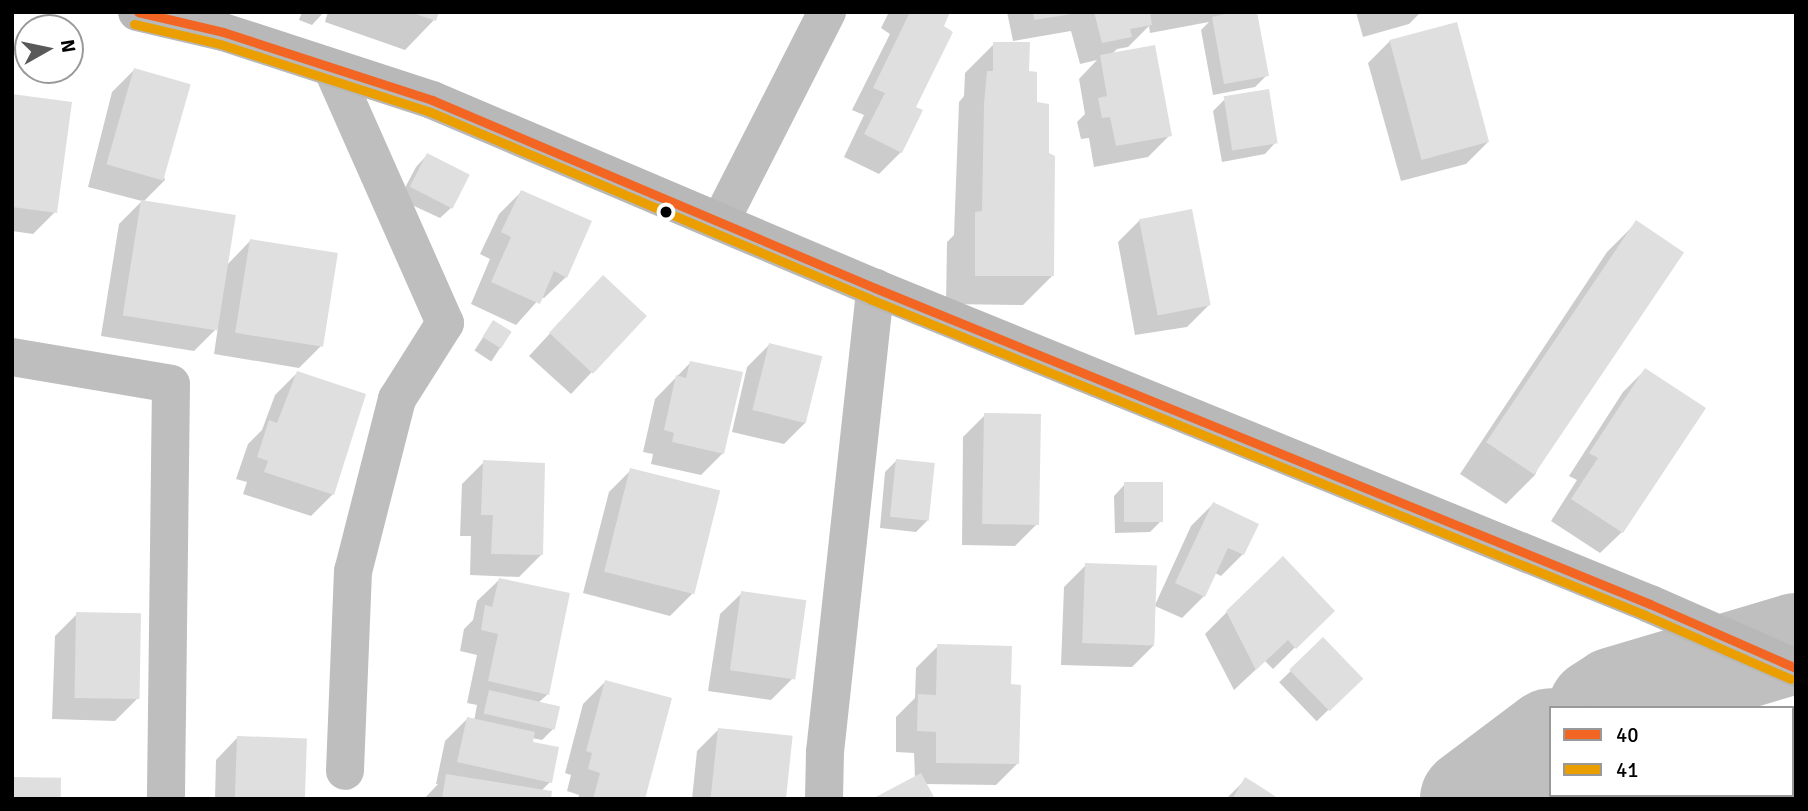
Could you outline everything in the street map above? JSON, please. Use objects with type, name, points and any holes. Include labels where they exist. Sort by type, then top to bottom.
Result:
[{"type":"street","points":[[137,12],[223,32],[432,100],[875,288],[1650,604],[1796,668]]},
{"type":"street","points":[[720,222],[827,12]]},
{"type":"street","points":[[332,68],[445,323],[397,398],[353,571],[345,771]]},
{"type":"street","points":[[824,799],[825,752],[875,288]]},
{"type":"street","points":[[12,356],[171,384],[166,799]]},
{"type":"building","points":[[410,12],[439,12],[436,21]]},
{"type":"building","points":[[910,12],[950,12],[944,26],[953,32],[916,107],[923,110],[902,153],[864,134],[885,93],[873,88]]},
{"type":"building","points":[[1033,12],[1071,12],[1072,14],[1034,20]]},
{"type":"building","points":[[1094,12],[1150,12],[1152,25],[1130,29],[1132,37],[1102,43]]},
{"type":"building","points":[[1234,12],[1257,12],[1269,76],[1224,84],[1212,17]]},
{"type":"building","points":[[1457,22],[1489,142],[1421,160],[1389,40]]},
{"type":"building","points":[[993,42],[1030,42],[1029,71],[1037,72],[1037,102],[1049,104],[1049,153],[1055,156],[1054,276],[975,276],[975,212],[982,211],[984,104],[987,71],[993,71]]},
{"type":"building","points":[[1155,45],[1172,136],[1116,146],[1110,117],[1102,118],[1098,98],[1107,96],[1100,55]]},
{"type":"building","points":[[134,68],[191,84],[163,180],[106,164]]},
{"type":"building","points":[[1269,89],[1278,143],[1232,151],[1224,96]]},
{"type":"building","points":[[12,94],[72,102],[57,213],[12,207]]},
{"type":"building","points":[[427,153],[470,175],[453,209],[410,187]]},
{"type":"building","points":[[521,190],[592,221],[567,278],[554,271],[540,304],[491,282],[511,237],[501,232]]},
{"type":"building","points":[[141,200],[236,215],[218,331],[123,316]]},
{"type":"building","points":[[1192,209],[1211,305],[1158,316],[1139,219]]},
{"type":"building","points":[[1636,220],[1684,252],[1534,475],[1486,442]]},
{"type":"building","points":[[250,239],[338,253],[323,347],[235,333]]},
{"type":"building","points":[[603,275],[647,316],[593,374],[549,333]]},
{"type":"building","points":[[493,320],[512,332],[501,349],[482,337]]},
{"type":"building","points":[[769,343],[822,356],[806,423],[752,410]]},
{"type":"building","points":[[690,361],[743,372],[724,454],[672,442],[674,433],[664,430],[676,375],[686,378]]},
{"type":"building","points":[[1645,368],[1706,408],[1623,533],[1571,499],[1598,458],[1589,453]]},
{"type":"building","points":[[297,371],[366,394],[334,495],[264,472],[268,461],[257,457],[269,420],[277,423]]},
{"type":"building","points":[[984,413],[1041,414],[1039,525],[982,524]]},
{"type":"building","points":[[896,459],[935,463],[929,521],[890,517]]},
{"type":"building","points":[[483,460],[545,463],[543,555],[491,554],[493,515],[481,515]]},
{"type":"building","points":[[630,468],[720,490],[694,594],[604,572]]},
{"type":"building","points":[[1124,482],[1163,482],[1163,522],[1124,522]]},
{"type":"building","points":[[1213,502],[1259,524],[1244,555],[1228,548],[1205,597],[1175,583]]},
{"type":"building","points":[[1283,556],[1335,611],[1296,649],[1288,640],[1256,670],[1226,611]]},
{"type":"building","points":[[1085,563],[1157,566],[1154,645],[1082,643]]},
{"type":"building","points":[[499,578],[570,593],[549,695],[488,681],[498,634],[481,630],[485,605],[492,607]]},
{"type":"building","points":[[741,591],[806,600],[795,679],[730,670]]},
{"type":"building","points":[[76,612],[141,613],[139,699],[74,698]]},
{"type":"building","points":[[1323,637],[1363,679],[1329,711],[1289,670]]},
{"type":"building","points":[[937,644],[1012,646],[1011,684],[1021,685],[1019,764],[936,763],[936,732],[917,731],[918,694],[936,695]]},
{"type":"building","points":[[605,680],[672,698],[645,799],[593,799],[600,773],[588,769],[592,753],[586,751]]},
{"type":"building","points":[[489,690],[560,706],[555,730],[484,713]]},
{"type":"building","points":[[467,717],[535,732],[533,742],[559,747],[552,783],[457,762]]},
{"type":"building","points":[[718,728],[793,736],[786,799],[711,799]]},
{"type":"building","points":[[237,736],[307,738],[305,799],[235,799]]},
{"type":"building","points":[[921,773],[935,799],[872,799]]},
{"type":"building","points":[[446,774],[552,791],[551,799],[442,799]]},
{"type":"building","points":[[12,777],[61,778],[61,799],[12,799]]},
{"type":"building","points":[[1245,777],[1261,787],[1279,799],[1232,799]]},
{"type":"waterway","points":[[1601,706],[1615,697],[1796,643]]},
{"type":"waterway","points":[[1470,799],[1549,740]]},
{"type":"transit line","name":"40","points":[[138,12],[223,32],[432,100],[875,288],[1650,604],[1796,668]]},
{"type":"transit line","name":"41","points":[[134,24],[220,44],[428,111],[870,299],[1645,615],[1791,679]]}]
